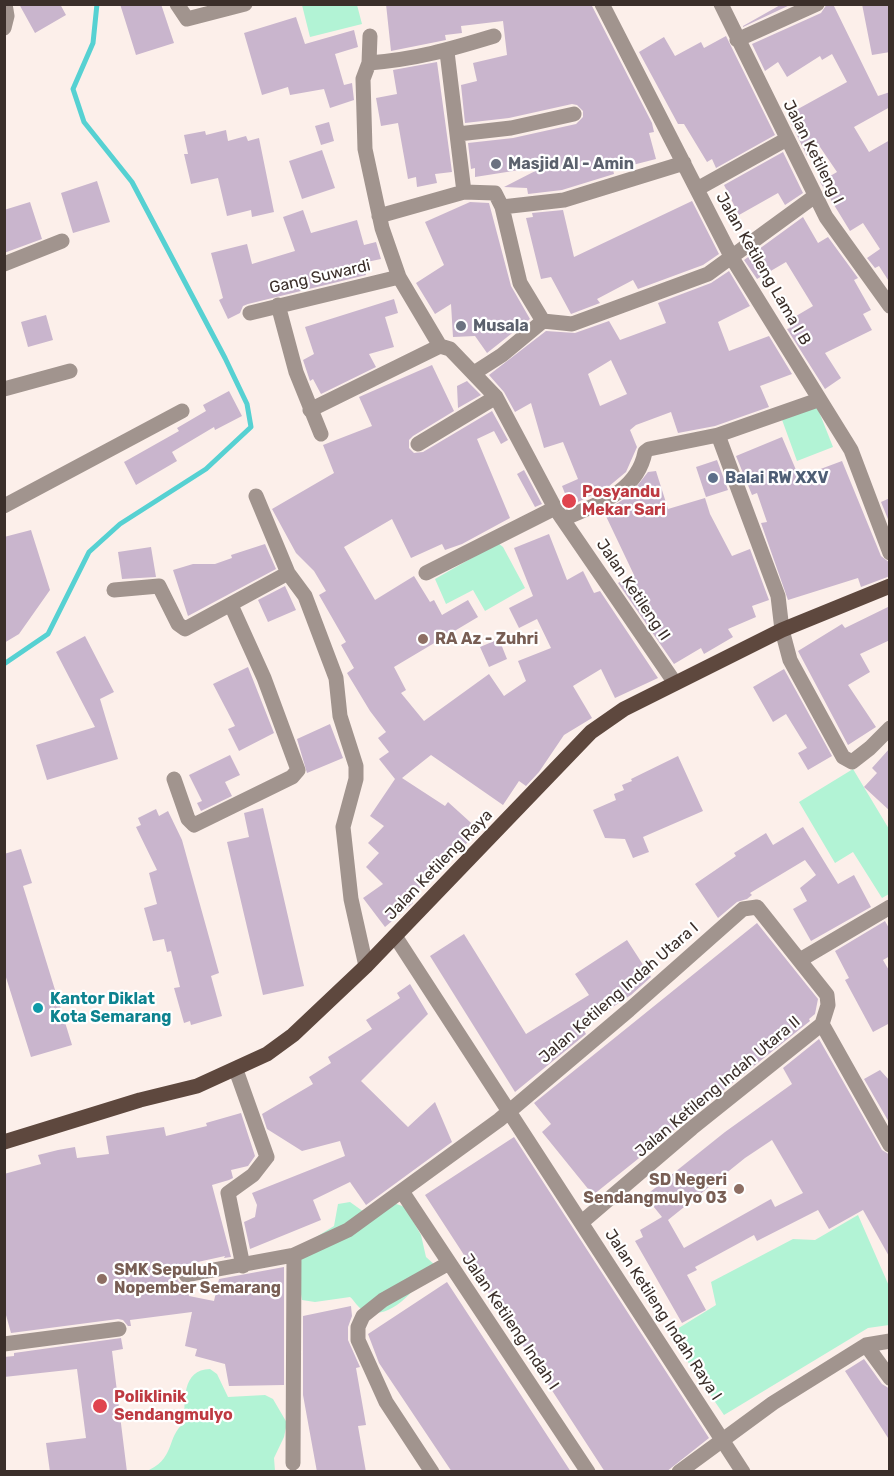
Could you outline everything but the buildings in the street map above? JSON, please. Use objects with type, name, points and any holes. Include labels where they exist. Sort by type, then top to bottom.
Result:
[{"type":"main road","name":"Jalan Ketileng Raya","points":[[4,1142],[140,1100],[197,1086],[267,1054],[293,1035],[366,966],[591,732],[624,709],[782,630],[890,586]]},
{"type":"street","points":[[4,28],[8,16],[5,4]]},
{"type":"street","points":[[177,4],[187,19],[245,4]]},
{"type":"street","name":"Jalan Ketileng Lama I B","points":[[602,4],[732,258],[851,450],[890,553]]},
{"type":"street","name":"Jalan Ketileng I","points":[[721,4],[826,217],[890,306]]},
{"type":"street","points":[[737,40],[817,4]]},
{"type":"street","name":"Jalan Ketileng II","points":[[369,36],[369,63],[363,79],[365,149],[379,216],[399,277],[440,346],[450,349],[496,397],[559,514],[675,684]]},
{"type":"street","points":[[369,63],[407,60],[447,52],[494,36]]},
{"type":"street","points":[[447,52],[464,192]]},
{"type":"street","points":[[458,134],[511,128],[574,114]]},
{"type":"street","points":[[697,189],[787,140]]},
{"type":"street","points":[[502,207],[564,200],[684,163]]},
{"type":"street","points":[[379,216],[464,192],[495,193],[502,207],[520,283],[543,321]]},
{"type":"street","points":[[474,373],[502,356],[543,321],[572,324],[708,274],[732,258],[752,239],[815,196]]},
{"type":"street","points":[[4,264],[62,242]]},
{"type":"street","name":"Gang Suwardi","points":[[250,314],[278,305],[399,277]]},
{"type":"street","points":[[278,305],[309,410],[321,434]]},
{"type":"street","points":[[309,410],[440,346]]},
{"type":"street","points":[[4,389],[70,371]]},
{"type":"street","points":[[418,444],[496,397]]},
{"type":"street","points":[[426,573],[559,514],[622,492],[642,465],[645,452],[649,448],[718,435],[818,399]]},
{"type":"street","points":[[4,506],[182,411]]},
{"type":"street","points":[[718,435],[778,596],[782,630],[790,660],[845,760],[852,762],[862,755],[890,728]]},
{"type":"street","points":[[256,496],[288,573],[305,596],[336,678],[340,716],[356,766],[356,779],[343,827],[351,899],[366,966]]},
{"type":"street","points":[[114,590],[159,586],[182,628],[231,605],[288,573]]},
{"type":"street","points":[[174,779],[188,819],[194,825],[292,777],[298,770],[264,678],[231,605]]},
{"type":"street","name":"Jalan Ketileng Indah Utara II","points":[[582,1222],[692,1128],[822,1024],[828,1005],[827,995],[757,907]]},
{"type":"street","name":"Jalan Ketileng Indah Utara I","points":[[507,1112],[629,1011],[742,909],[757,907]]},
{"type":"street","points":[[800,960],[890,907]]},
{"type":"street","name":"Jalan Ketileng Indah Raya I","points":[[395,936],[507,1112],[582,1222],[743,1472]]},
{"type":"street","points":[[822,1024],[890,1145]]},
{"type":"street","points":[[236,1070],[267,1156],[253,1175],[228,1192],[243,1266]]},
{"type":"street","points":[[186,1275],[294,1255],[348,1230],[403,1193],[507,1112]]},
{"type":"street","name":"Jalan Ketileng Indah I","points":[[403,1193],[588,1472]]},
{"type":"street","points":[[293,1463],[294,1255]]},
{"type":"street","points":[[432,1472],[386,1402],[358,1340],[363,1316],[383,1300],[449,1263]]},
{"type":"street","points":[[4,1344],[119,1329]]},
{"type":"street","points":[[680,1472],[773,1403],[866,1345],[890,1341]]},
{"type":"street","points":[[866,1345],[890,1378]]},
{"type":"green space","points":[[302,5],[357,5],[362,24],[310,37]]},
{"type":"green space","points":[[816,404],[833,447],[797,461],[781,417]]},
{"type":"green space","points":[[498,543],[503,547],[525,588],[485,611],[473,590],[446,604],[435,579]]},
{"type":"green space","points":[[853,769],[889,829],[889,894],[882,898],[853,852],[835,863],[799,802]]},
{"type":"green space","points":[[388,1201],[405,1207],[421,1235],[426,1257],[436,1266],[404,1300],[384,1311],[374,1313],[363,1310],[350,1297],[315,1302],[302,1300],[297,1271],[308,1242],[334,1226],[338,1204],[350,1202],[364,1212]]},
{"type":"green space","points":[[858,1215],[889,1286],[889,1325],[868,1328],[724,1415],[669,1334],[716,1305],[711,1282],[793,1239],[815,1240]]},
{"type":"green space","points":[[210,1369],[217,1374],[228,1397],[265,1395],[273,1399],[287,1423],[284,1437],[274,1458],[275,1471],[144,1472],[162,1461],[175,1434],[185,1422],[185,1396],[190,1380],[201,1370]]},
{"type":"waterway","points":[[4,664],[48,634],[89,552],[120,524],[206,469],[251,427],[247,404],[225,358],[132,182],[84,122],[73,89],[93,43],[97,4]]},
{"type":"place","name":"Masjid Al - Amin","points":[[496,164]]},
{"type":"place","name":"Musala","points":[[461,326]]},
{"type":"place","name":"Balai RW XXV","points":[[713,478]]},
{"type":"place","name":"Posyandu Mekar Sari","points":[[569,501]]},
{"type":"place","name":"RA Az - Zuhri","points":[[423,639]]},
{"type":"place","name":"Kantor Diklat Kota Semarang","points":[[38,1008]]},
{"type":"place","name":"SD Negeri Sendangmulyo 03","points":[[739,1189]]},
{"type":"place","name":"SMK Sepuluh Nopember Semarang","points":[[102,1279]]},
{"type":"place","name":"Poliklinik Sendangmulyo","points":[[100,1406]]}]
